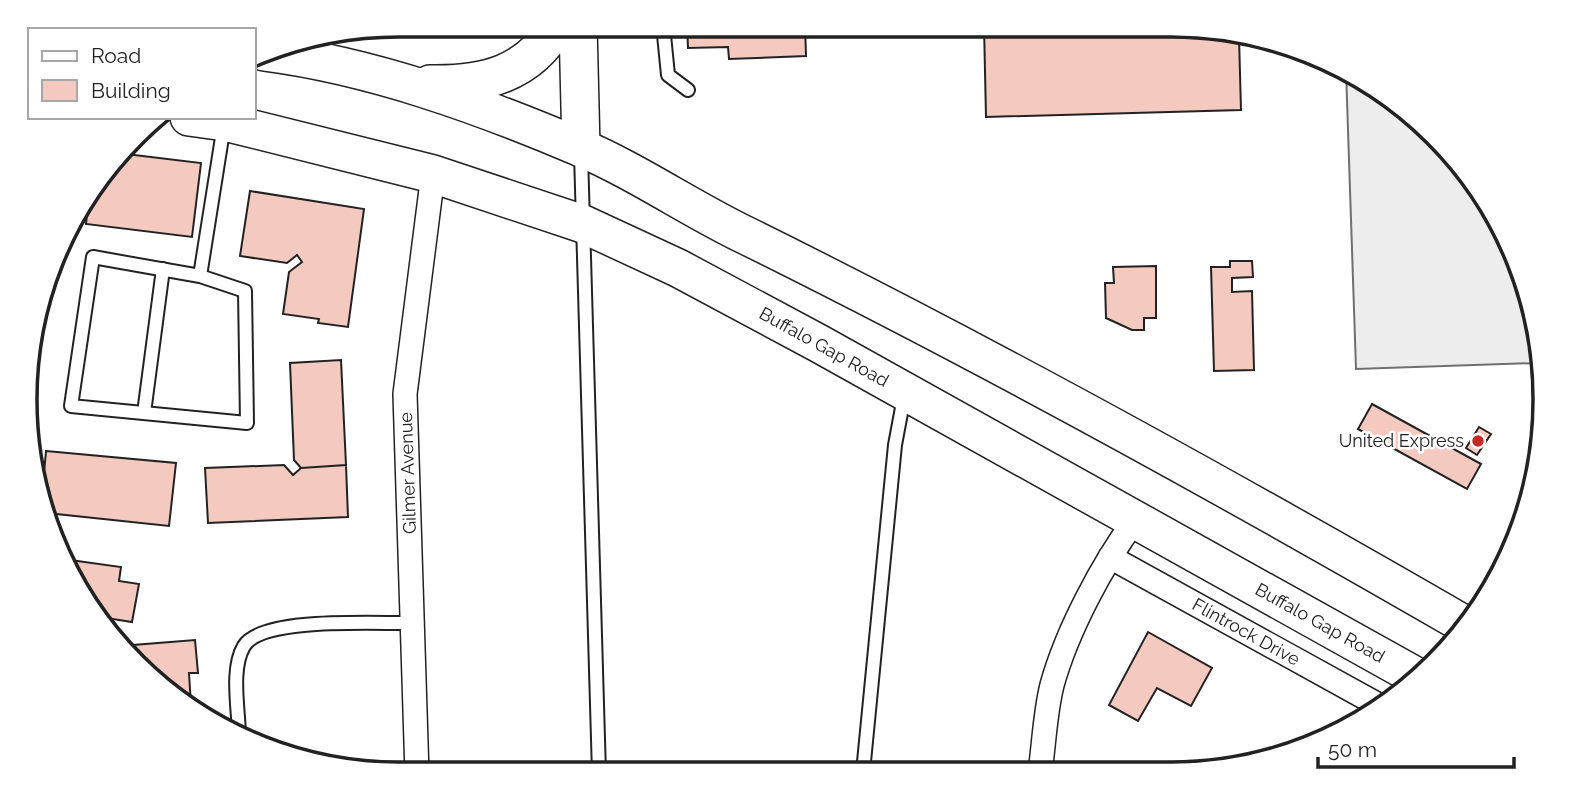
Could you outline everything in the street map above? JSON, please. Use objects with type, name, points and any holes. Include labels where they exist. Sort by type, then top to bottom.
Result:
[{"type":"main road","points":[[409,83],[485,81],[533,57],[548,37]]},
{"type":"main road","points":[[578,37],[581,148]]},
{"type":"main road","points":[[283,56],[409,83],[581,148],[733,229],[887,305],[1339,552],[1457,621]]},
{"type":"main road","name":"Buffalo Gap Road","points":[[203,119],[225,122],[433,174],[583,224],[678,268],[1409,673]]},
{"type":"street","name":"Gilmer Avenue","points":[[417,762],[405,394],[433,174]]},
{"type":"street","points":[[1041,762],[1052,685],[1082,610],[1110,557],[1135,520]]},
{"type":"street","name":"Flintrock Drive","points":[[1110,557],[1372,701]]},
{"type":"lane","points":[[664,37],[668,75],[688,90]]},
{"type":"lane","points":[[200,276],[225,122]]},
{"type":"lane","points":[[581,148],[599,762]]},
{"type":"lane","points":[[93,257],[163,269],[200,276],[246,291],[247,423],[71,406],[93,257]]},
{"type":"lane","points":[[144,413],[163,269]]},
{"type":"lane","points":[[864,762],[895,445],[905,392]]},
{"type":"lane","points":[[239,725],[238,667],[244,646],[251,638],[285,627],[413,623]]},
{"type":"shaded area","points":[[1346,82],[1410,127],[1443,160],[1472,198],[1496,239],[1514,283],[1526,329],[1531,363],[1356,369]]},
{"type":"building","points":[[688,37],[805,37],[806,56],[729,59],[728,47],[688,48]]},
{"type":"building","points":[[984,37],[1170,37],[1239,44],[1241,110],[986,117]]},
{"type":"building","points":[[132,155],[201,163],[192,237],[86,224],[87,215],[98,198]]},
{"type":"building","points":[[250,191],[364,209],[348,327],[318,323],[319,319],[283,314],[289,272],[302,262],[297,255],[287,263],[240,256]]},
{"type":"building","points":[[1230,261],[1252,261],[1253,277],[1232,278],[1232,292],[1252,291],[1254,370],[1214,371],[1211,267],[1230,267]]},
{"type":"building","points":[[1156,266],[1156,318],[1144,318],[1144,330],[1132,330],[1106,318],[1105,283],[1114,283],[1113,267]]},
{"type":"building","points":[[341,360],[346,465],[301,468],[294,460],[290,363]]},
{"type":"building","points":[[1372,404],[1481,464],[1467,489],[1358,429]]},
{"type":"building","name":"United Express","points":[[1479,427],[1491,434],[1477,455],[1466,448]]},
{"type":"building","points":[[46,451],[176,463],[169,526],[55,514],[44,471]]},
{"type":"building","points":[[284,465],[293,475],[301,468],[346,465],[348,517],[208,523],[205,468]]},
{"type":"building","points":[[74,561],[121,567],[119,581],[139,584],[132,622],[111,619]]},
{"type":"building","points":[[1148,632],[1212,668],[1191,706],[1157,688],[1138,721],[1109,705]]},
{"type":"building","points":[[195,640],[198,673],[189,673],[190,695],[160,672],[133,645]]},
{"type":"place","name":"United Express","points":[[1478,441]]}]
